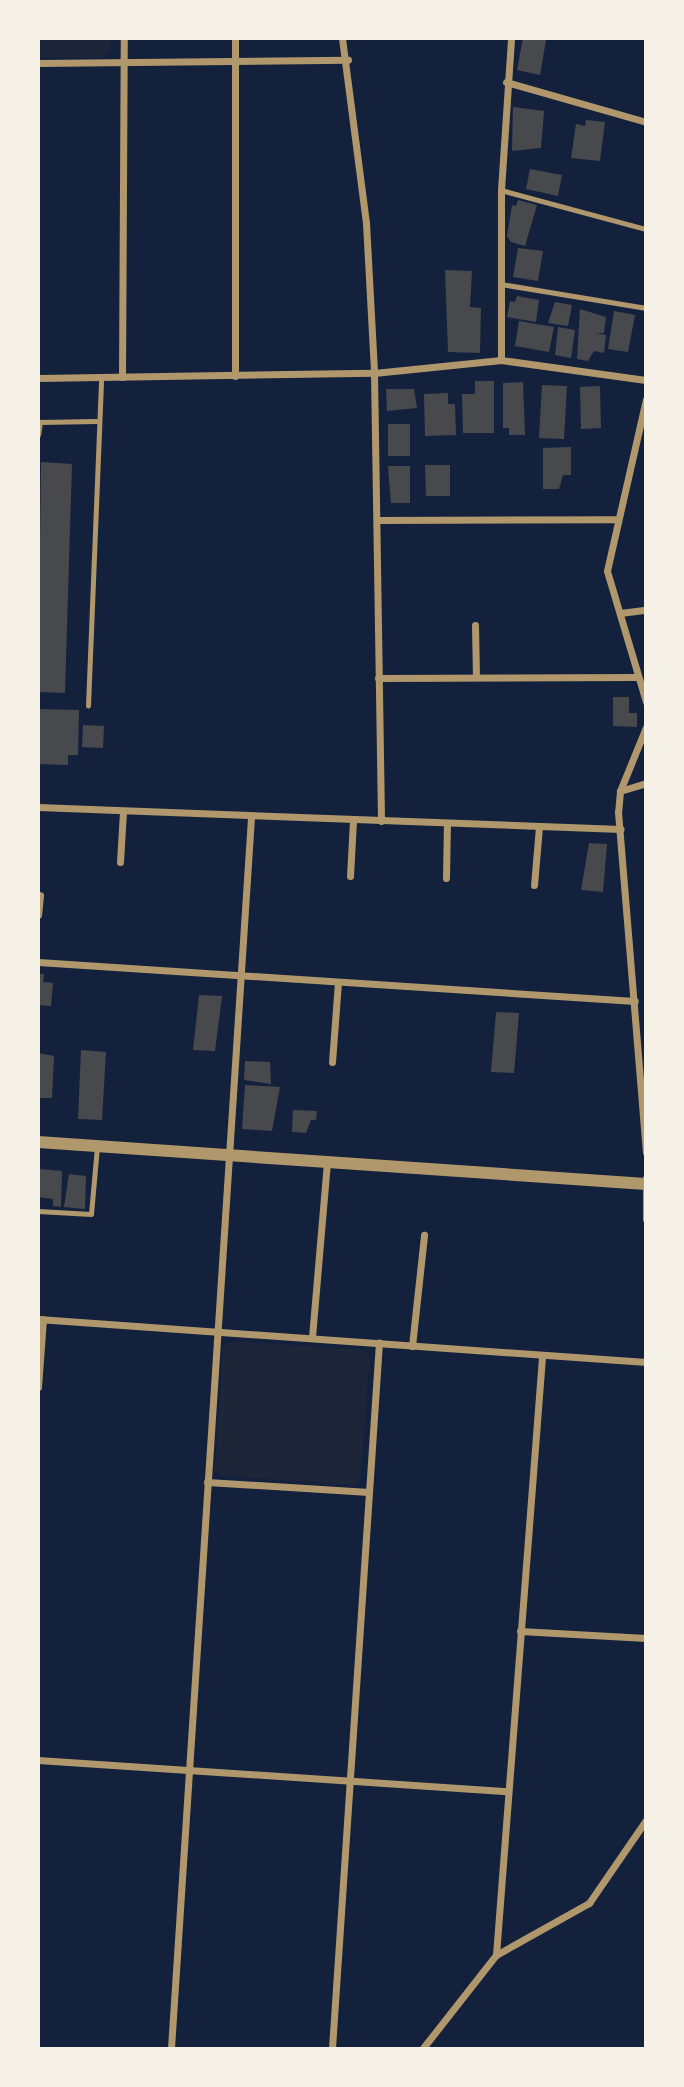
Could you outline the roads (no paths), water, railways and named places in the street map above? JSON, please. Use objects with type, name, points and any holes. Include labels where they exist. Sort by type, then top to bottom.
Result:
[{"type":"street","points":[[122,377],[124,38]]},
{"type":"street","points":[[235,38],[235,376]]},
{"type":"street","points":[[342,38],[348,60],[366,223],[374,373],[381,821]]},
{"type":"street","points":[[501,360],[501,190],[506,82],[511,40]]},
{"type":"street","points":[[38,63],[348,60]]},
{"type":"street","points":[[506,82],[646,122]]},
{"type":"street","points":[[38,378],[374,373],[501,360],[646,380]]},
{"type":"street","points":[[646,400],[607,571],[636,677],[646,702]]},
{"type":"street","points":[[377,520],[617,519]]},
{"type":"street","points":[[620,613],[646,610]]},
{"type":"street","points":[[475,625],[476,677]]},
{"type":"street","points":[[378,678],[636,677]]},
{"type":"street","points":[[646,727],[620,791],[646,1152]]},
{"type":"street","points":[[620,791],[646,783]]},
{"type":"street","points":[[38,807],[621,829]]},
{"type":"street","points":[[120,862],[123,811]]},
{"type":"street","points":[[171,2049],[251,816]]},
{"type":"street","points":[[350,877],[352,820]]},
{"type":"street","points":[[446,823],[446,878]]},
{"type":"street","points":[[534,885],[538,827]]},
{"type":"street","points":[[38,915],[40,895]]},
{"type":"street","points":[[38,962],[635,1002]]},
{"type":"street","points":[[332,1062],[338,982]]},
{"type":"street","points":[[38,1142],[645,1184]]},
{"type":"street","points":[[312,1337],[327,1163]]},
{"type":"street","points":[[646,1178],[646,1219]]},
{"type":"street","points":[[412,1346],[424,1235]]},
{"type":"street","points":[[38,1387],[41,1319],[218,1329],[542,1357],[646,1362]]},
{"type":"street","points":[[332,2049],[379,1343]]},
{"type":"street","points":[[496,1955],[542,1357]]},
{"type":"street","points":[[207,1482],[369,1492]]},
{"type":"street","points":[[520,1631],[646,1638]]},
{"type":"street","points":[[38,1760],[507,1791]]},
{"type":"street","points":[[423,2049],[496,1955],[589,1903],[646,1820]]},
{"type":"lane","points":[[501,190],[646,229]]},
{"type":"lane","points":[[500,284],[646,308]]},
{"type":"lane","points":[[88,706],[96,421],[101,377]]},
{"type":"lane","points":[[38,435],[40,422],[96,421]]},
{"type":"lane","points":[[38,1211],[91,1214],[97,1146]]}]
